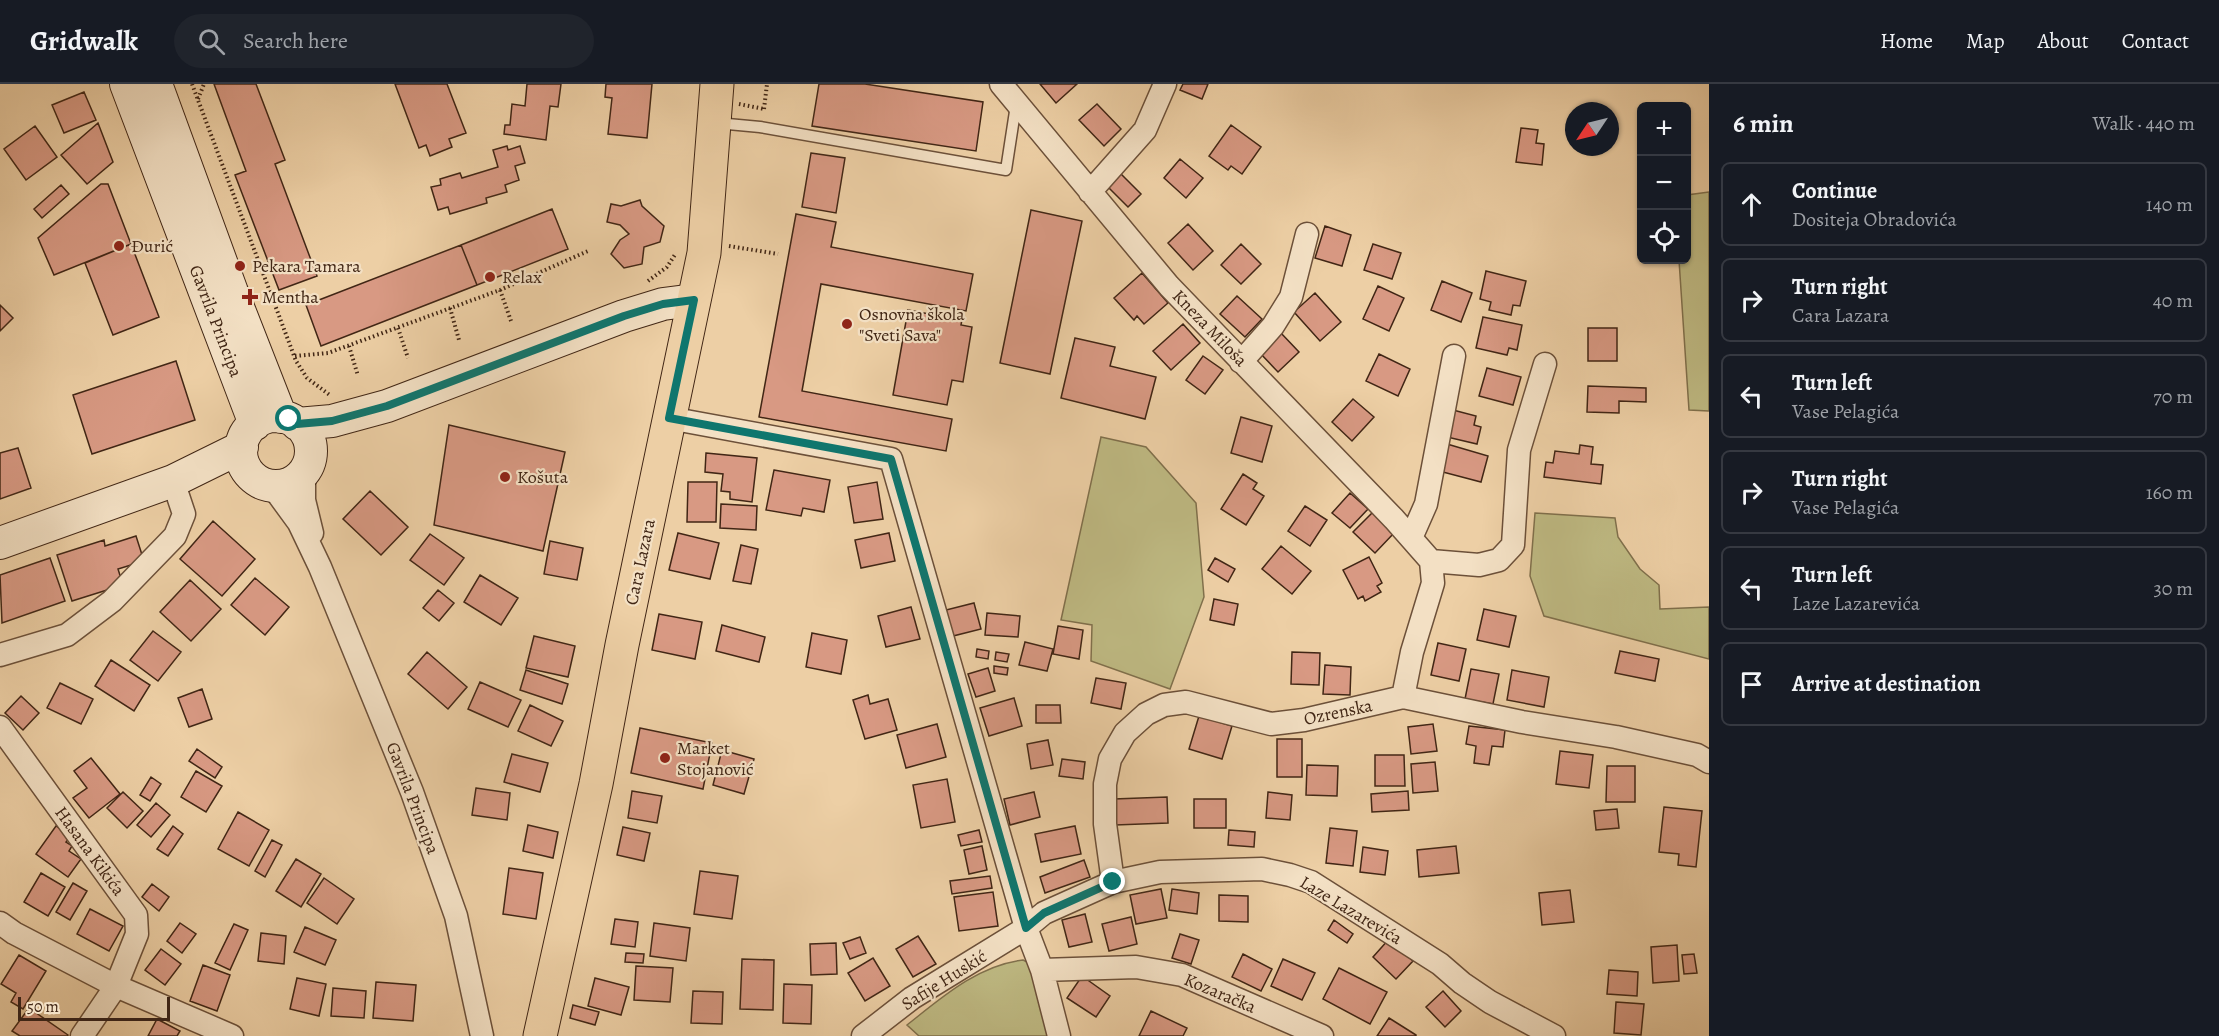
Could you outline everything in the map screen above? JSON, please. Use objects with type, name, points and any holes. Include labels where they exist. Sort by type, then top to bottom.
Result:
[{"type":"main road","name":"Cara Lazara","points":[[540,1036],[594,795],[704,253],[717,84]]},
{"type":"street","name":"Gavrila Principa","points":[[126,84],[266,445],[320,567],[412,792],[456,916],[482,1036]]},
{"type":"street","name":"Gavrila Principa","points":[[156,84],[232,292],[266,445]]},
{"type":"street","points":[[1090,192],[1145,130],[1165,84]]},
{"type":"street","name":"Kneza Miloša","points":[[1009,92],[1169,286],[1241,362],[1277,396],[1431,561]]},
{"type":"street","points":[[1241,362],[1274,326],[1291,297],[1307,234]]},
{"type":"street","points":[[0,543],[332,421],[387,406],[624,316],[663,304],[694,300]]},
{"type":"street","points":[[1411,538],[1426,504],[1455,357]]},
{"type":"street","points":[[1403,697],[1412,652],[1433,583],[1431,561],[1479,565],[1499,560],[1513,545],[1519,450],[1545,364]]},
{"type":"street","points":[[266,445],[290,483],[308,464],[387,406]]},
{"type":"street","points":[[669,418],[891,459],[1026,928],[1042,970],[1059,1036]]},
{"type":"street","points":[[266,445],[308,438],[308,464]]},
{"type":"street","name":"Gavrila Principa","points":[[308,464],[304,500],[320,567]]},
{"type":"street","points":[[0,654],[67,635],[112,601],[175,536],[184,514],[173,481]]},
{"type":"street","name":"Ozrenska","points":[[1113,882],[1105,824],[1105,784],[1110,759],[1125,733],[1146,714],[1164,705],[1186,702],[1271,724],[1305,720],[1403,697],[1522,722],[1616,737],[1697,755],[1709,762]]},
{"type":"street","name":"Hasana Kikića","points":[[0,727],[136,915],[136,934],[116,986],[82,1036]]},
{"type":"street","name":"Laze Lazarevića","points":[[1026,928],[1044,913],[1113,882],[1160,873],[1244,869],[1262,869],[1290,874],[1311,882],[1440,964],[1462,983],[1490,1002],[1554,1036]]},
{"type":"street","points":[[0,923],[14,933],[199,1030],[232,1036]]},
{"type":"street","name":"Safije Huskić","points":[[863,1036],[912,998],[1026,928]]},
{"type":"street","name":"Kozaračka","points":[[1042,970],[1136,967],[1182,975],[1322,1036]]},
{"type":"lane","points":[[713,123],[760,128],[1006,170],[1009,92]]},
{"type":"path","points":[[192,84],[301,371],[333,398],[343,418]]},
{"type":"path","points":[[198,99],[204,84]]},
{"type":"path","points":[[760,128],[767,84]]},
{"type":"path","points":[[642,284],[667,267],[679,245]]},
{"type":"path","points":[[295,357],[328,353],[349,346],[500,290],[588,251]]},
{"type":"path","points":[[500,290],[511,321]]},
{"type":"path","points":[[450,308],[459,340]]},
{"type":"path","points":[[398,328],[408,358]]},
{"type":"path","points":[[349,346],[358,376]]},
{"type":"shaded area","points":[[1709,192],[1709,411],[1689,410],[1679,264],[1691,264],[1691,194]]},
{"type":"shaded area","points":[[1101,437],[1146,447],[1196,503],[1204,597],[1170,689],[1091,661],[1092,625],[1061,620]]},
{"type":"shaded area","points":[[1535,513],[1615,518],[1618,537],[1640,569],[1659,585],[1660,609],[1709,607],[1709,659],[1544,616],[1530,576]]},
{"type":"shaded area","points":[[1023,960],[1029,963],[1050,1036],[919,1036],[907,1025],[975,976],[1006,963]]},
{"type":"building","points":[[214,84],[256,84],[285,160],[275,164],[317,276],[279,290],[235,175],[246,171]]},
{"type":"building","points":[[395,84],[447,84],[466,133],[449,139],[452,147],[430,156],[426,145],[419,148]]},
{"type":"building","points":[[527,84],[561,84],[558,107],[550,106],[546,140],[504,134],[505,125],[510,125],[512,104],[525,106]]},
{"type":"building","points":[[606,84],[652,84],[647,138],[608,134],[612,98],[605,97]]},
{"type":"building","points":[[819,84],[865,84],[983,102],[976,151],[812,126]]},
{"type":"building","points":[[1040,84],[1077,84],[1056,103]]},
{"type":"building","points":[[1183,84],[1208,84],[1202,99],[1180,90]]},
{"type":"building","points":[[84,92],[96,120],[64,133],[52,105]]},
{"type":"building","points":[[1097,104],[1121,129],[1104,146],[1079,120]]},
{"type":"building","points":[[98,123],[113,162],[87,184],[61,155]]},
{"type":"building","points":[[1231,125],[1261,147],[1242,174],[1231,166],[1228,170],[1209,156]]},
{"type":"building","points":[[35,126],[57,157],[26,180],[4,149]]},
{"type":"building","points":[[1521,128],[1538,130],[1536,143],[1544,144],[1542,165],[1516,162]]},
{"type":"building","points":[[507,146],[508,150],[520,146],[525,163],[515,166],[519,180],[505,185],[507,192],[486,198],[487,203],[450,214],[448,207],[438,210],[431,187],[441,185],[440,179],[460,173],[462,178],[498,167],[493,150]]},
{"type":"building","points":[[811,153],[845,158],[836,213],[802,207]]},
{"type":"building","points":[[1180,159],[1203,178],[1186,198],[1164,178]]},
{"type":"building","points":[[1118,171],[1141,194],[1128,207],[1105,184]]},
{"type":"building","points":[[101,184],[108,184],[131,244],[54,275],[38,238]]},
{"type":"building","points":[[61,185],[69,194],[42,218],[34,209]]},
{"type":"building","points":[[640,200],[642,206],[664,226],[660,242],[644,247],[642,264],[624,268],[611,254],[620,240],[629,234],[620,225],[607,222],[611,204],[621,206]]},
{"type":"building","points":[[552,209],[568,249],[477,285],[461,245]]},
{"type":"building","points":[[1031,210],[1082,221],[1050,374],[1000,363]]},
{"type":"building","points":[[796,214],[836,222],[831,247],[973,274],[966,311],[821,284],[802,391],[952,419],[946,451],[759,417]]},
{"type":"building","points":[[1188,224],[1213,251],[1193,270],[1168,243]]},
{"type":"building","points":[[1325,226],[1351,235],[1342,266],[1315,258]]},
{"type":"building","points":[[131,244],[159,317],[113,335],[85,263]]},
{"type":"building","points":[[1241,244],[1261,264],[1241,284],[1221,265]]},
{"type":"building","points":[[1373,244],[1401,253],[1392,279],[1364,270]]},
{"type":"building","points":[[461,245],[477,285],[321,346],[306,305]]},
{"type":"building","points":[[1486,271],[1526,281],[1520,306],[1513,305],[1511,315],[1489,310],[1491,302],[1480,299]]},
{"type":"building","points":[[1142,273],[1168,303],[1144,324],[1137,316],[1134,320],[1114,298]]},
{"type":"building","points":[[1442,281],[1472,293],[1461,322],[1431,310]]},
{"type":"building","points":[[1378,286],[1404,298],[1389,331],[1363,319]]},
{"type":"building","points":[[1315,293],[1341,322],[1320,341],[1294,312]]},
{"type":"building","points":[[1237,296],[1262,319],[1245,337],[1220,314]]},
{"type":"building","points":[[0,305],[13,318],[0,331]]},
{"type":"building","points":[[908,310],[962,320],[961,325],[972,327],[963,382],[952,380],[947,405],[893,395]]},
{"type":"building","points":[[1483,317],[1522,325],[1517,350],[1509,348],[1507,355],[1476,348]]},
{"type":"building","points":[[1183,324],[1200,343],[1171,370],[1153,351]]},
{"type":"building","points":[[1588,328],[1617,328],[1617,361],[1588,361]]},
{"type":"building","points":[[1280,332],[1299,352],[1278,372],[1259,352]]},
{"type":"building","points":[[1075,338],[1115,347],[1110,366],[1156,377],[1145,419],[1061,398]]},
{"type":"building","points":[[1379,354],[1410,369],[1398,396],[1366,381]]},
{"type":"building","points":[[1203,356],[1223,370],[1205,394],[1186,380]]},
{"type":"building","points":[[176,361],[195,420],[92,454],[73,395]]},
{"type":"building","points":[[1487,368],[1521,377],[1513,405],[1479,396]]},
{"type":"building","points":[[1588,386],[1646,388],[1646,402],[1619,401],[1619,413],[1587,412]]},
{"type":"building","points":[[1353,399],[1374,417],[1352,441],[1332,422]]},
{"type":"building","points":[[1453,410],[1476,416],[1474,425],[1481,427],[1477,444],[1447,437]]},
{"type":"building","points":[[1241,417],[1272,426],[1262,462],[1231,453]]},
{"type":"building","points":[[449,425],[565,452],[543,551],[434,525]]},
{"type":"building","points":[[1447,444],[1488,456],[1481,482],[1439,471]]},
{"type":"building","points":[[1580,445],[1593,447],[1591,464],[1603,465],[1601,484],[1544,477],[1546,462],[1553,463],[1555,451],[1579,454]]},
{"type":"building","points":[[18,448],[31,488],[0,499],[0,453]]},
{"type":"building","points":[[706,453],[757,458],[752,502],[730,499],[730,492],[721,491],[723,474],[705,472]]},
{"type":"building","points":[[774,470],[830,480],[824,512],[803,508],[801,516],[766,510]]},
{"type":"building","points":[[1243,474],[1257,483],[1253,489],[1264,496],[1246,525],[1221,509]]},
{"type":"building","points":[[688,482],[717,482],[716,522],[687,522]]},
{"type":"building","points":[[877,482],[883,519],[854,523],[848,487]]},
{"type":"building","points":[[370,491],[408,527],[381,555],[343,519]]},
{"type":"building","points":[[1350,493],[1368,509],[1350,528],[1332,513]]},
{"type":"building","points":[[721,504],[757,506],[756,530],[720,528]]},
{"type":"building","points":[[1305,506],[1327,520],[1310,546],[1288,531]]},
{"type":"building","points":[[1373,512],[1394,533],[1375,553],[1353,532]]},
{"type":"building","points":[[213,521],[255,559],[222,596],[180,559]]},
{"type":"building","points":[[678,533],[719,543],[710,579],[669,570]]},
{"type":"building","points":[[889,533],[895,561],[861,568],[855,540]]},
{"type":"building","points":[[430,534],[464,558],[444,585],[410,560]]},
{"type":"building","points":[[136,536],[144,561],[118,569],[123,585],[72,601],[57,555],[104,540],[105,546]]},
{"type":"building","points":[[550,541],[583,548],[577,580],[544,574]]},
{"type":"building","points":[[741,545],[758,549],[751,584],[733,581]]},
{"type":"building","points":[[1281,546],[1311,571],[1292,594],[1262,569]]},
{"type":"building","points":[[1369,557],[1382,583],[1377,586],[1381,592],[1365,601],[1363,596],[1358,599],[1343,570]]},
{"type":"building","points":[[50,558],[65,601],[2,623],[0,575]]},
{"type":"building","points":[[1215,558],[1235,569],[1228,582],[1208,570]]},
{"type":"building","points":[[480,575],[518,598],[501,625],[464,602]]},
{"type":"building","points":[[255,578],[289,607],[265,635],[231,605]]},
{"type":"building","points":[[190,580],[221,609],[191,641],[160,612]]},
{"type":"building","points":[[438,590],[454,603],[439,621],[423,608]]},
{"type":"building","points":[[1214,599],[1238,604],[1234,625],[1210,620]]},
{"type":"building","points":[[974,603],[981,629],[953,636],[946,610]]},
{"type":"building","points":[[911,607],[920,639],[886,647],[878,616]]},
{"type":"building","points":[[1484,609],[1516,616],[1509,647],[1477,640]]},
{"type":"building","points":[[987,613],[1020,616],[1018,637],[985,635]]},
{"type":"building","points":[[659,614],[702,622],[695,659],[652,650]]},
{"type":"building","points":[[722,625],[765,637],[759,662],[716,651]]},
{"type":"building","points":[[1058,626],[1083,630],[1079,659],[1053,654]]},
{"type":"building","points":[[153,631],[181,652],[158,681],[130,660]]},
{"type":"building","points":[[812,633],[847,640],[841,674],[806,667]]},
{"type":"building","points":[[534,636],[575,646],[568,677],[526,668]]},
{"type":"building","points":[[1025,642],[1053,649],[1047,671],[1019,665]]},
{"type":"building","points":[[1438,643],[1466,649],[1459,681],[1431,675]]},
{"type":"building","points":[[977,649],[989,651],[988,659],[976,657]]},
{"type":"building","points":[[1620,651],[1659,659],[1655,681],[1615,673]]},
{"type":"building","points":[[427,652],[467,687],[448,709],[408,674]]},
{"type":"building","points":[[996,652],[1009,654],[1007,662],[995,660]]},
{"type":"building","points":[[1292,652],[1320,653],[1319,685],[1291,684]]},
{"type":"building","points":[[111,660],[150,685],[134,711],[95,686]]},
{"type":"building","points":[[1325,665],[1351,667],[1350,695],[1323,694]]},
{"type":"building","points":[[994,666],[1008,668],[1007,675],[994,673]]},
{"type":"building","points":[[988,668],[995,691],[976,697],[968,674]]},
{"type":"building","points":[[1471,669],[1499,674],[1493,704],[1465,699]]},
{"type":"building","points":[[526,670],[568,684],[562,704],[520,690]]},
{"type":"building","points":[[1512,670],[1549,677],[1544,707],[1507,700]]},
{"type":"building","points":[[1096,678],[1126,683],[1121,709],[1091,703]]},
{"type":"building","points":[[480,682],[521,700],[508,727],[468,709]]},
{"type":"building","points":[[60,683],[93,699],[81,724],[47,708]]},
{"type":"building","points":[[202,689],[212,719],[189,727],[178,698]]},
{"type":"building","points":[[868,695],[870,704],[888,699],[897,730],[865,739],[853,700]]},
{"type":"building","points":[[21,696],[39,713],[23,730],[5,713]]},
{"type":"building","points":[[1014,698],[1022,726],[989,736],[980,708]]},
{"type":"building","points":[[530,705],[563,721],[551,746],[518,731]]},
{"type":"building","points":[[1036,705],[1060,705],[1061,723],[1036,723]]},
{"type":"building","points":[[1199,716],[1232,726],[1222,759],[1189,749]]},
{"type":"building","points":[[937,724],[946,757],[906,768],[897,735]]},
{"type":"building","points":[[1433,724],[1437,751],[1411,754],[1408,727]]},
{"type":"building","points":[[1469,726],[1505,730],[1503,747],[1492,746],[1489,765],[1474,763],[1476,746],[1466,744]]},
{"type":"building","points":[[640,728],[712,743],[703,789],[631,773]]},
{"type":"building","points":[[1277,739],[1302,739],[1302,777],[1277,777]]},
{"type":"building","points":[[1048,740],[1053,765],[1031,769],[1027,744]]},
{"type":"building","points":[[197,749],[222,767],[215,778],[189,761]]},
{"type":"building","points":[[722,750],[754,759],[744,794],[713,785]]},
{"type":"building","points":[[1560,751],[1593,755],[1589,788],[1556,784]]},
{"type":"building","points":[[512,754],[548,763],[540,792],[504,782]]},
{"type":"building","points":[[1375,755],[1404,755],[1405,786],[1375,786]]},
{"type":"building","points":[[91,758],[120,794],[89,818],[73,798],[87,788],[74,771]]},
{"type":"building","points":[[1062,759],[1085,762],[1083,779],[1059,776]]},
{"type":"building","points":[[1435,762],[1438,791],[1413,793],[1411,764]]},
{"type":"building","points":[[1307,765],[1338,766],[1337,796],[1306,795]]},
{"type":"building","points":[[1607,766],[1635,766],[1635,802],[1606,802]]},
{"type":"building","points":[[196,771],[222,786],[206,812],[181,797]]},
{"type":"building","points":[[151,777],[161,784],[150,801],[140,795]]},
{"type":"building","points":[[947,779],[955,822],[921,828],[913,785]]},
{"type":"building","points":[[476,788],[510,793],[507,820],[472,815]]},
{"type":"building","points":[[632,791],[662,796],[657,823],[628,818]]},
{"type":"building","points":[[1408,791],[1409,810],[1372,812],[1371,794]]},
{"type":"building","points":[[123,792],[143,811],[127,828],[107,808]]},
{"type":"building","points":[[1034,792],[1040,817],[1010,825],[1004,799]]},
{"type":"building","points":[[1268,792],[1292,795],[1290,820],[1266,818]]},
{"type":"building","points":[[1167,797],[1168,823],[1115,825],[1114,799]]},
{"type":"building","points":[[1194,799],[1226,799],[1226,828],[1194,828]]},
{"type":"building","points":[[156,803],[170,815],[151,837],[137,825]]},
{"type":"building","points":[[1664,807],[1702,811],[1696,867],[1678,865],[1679,854],[1659,852]]},
{"type":"building","points":[[1617,809],[1619,828],[1596,830],[1594,811]]},
{"type":"building","points":[[238,812],[269,830],[249,866],[218,849]]},
{"type":"building","points":[[528,825],[558,832],[553,858],[523,851]]},
{"type":"building","points":[[56,826],[71,836],[66,842],[72,846],[69,851],[81,859],[68,877],[36,854]]},
{"type":"building","points":[[173,826],[183,834],[168,856],[157,849]]},
{"type":"building","points":[[1075,826],[1081,854],[1041,862],[1035,834]]},
{"type":"building","points":[[623,827],[650,833],[644,861],[617,855]]},
{"type":"building","points":[[1330,828],[1357,831],[1353,866],[1326,863]]},
{"type":"building","points":[[979,830],[982,842],[961,846],[958,835]]},
{"type":"building","points":[[1229,830],[1255,832],[1254,847],[1228,845]]},
{"type":"building","points":[[272,840],[282,845],[265,877],[255,871]]},
{"type":"building","points":[[982,846],[987,870],[969,874],[964,850]]},
{"type":"building","points":[[1456,846],[1459,873],[1419,877],[1417,850]]},
{"type":"building","points":[[1363,847],[1388,851],[1385,875],[1360,872]]},
{"type":"building","points":[[296,859],[321,874],[301,907],[276,891]]},
{"type":"building","points":[[1084,860],[1090,877],[1045,893],[1040,877]]},
{"type":"building","points":[[509,868],[543,873],[536,919],[503,914]]},
{"type":"building","points":[[700,871],[738,876],[732,919],[694,914]]},
{"type":"building","points":[[41,873],[65,887],[48,916],[24,902]]},
{"type":"building","points":[[990,876],[992,888],[952,894],[950,881]]},
{"type":"building","points":[[324,878],[354,899],[337,924],[307,903]]},
{"type":"building","points":[[73,883],[87,891],[70,920],[56,912]]},
{"type":"building","points":[[152,884],[169,897],[159,911],[142,897]]},
{"type":"building","points":[[1161,889],[1167,918],[1136,924],[1130,895]]},
{"type":"building","points":[[1172,889],[1199,893],[1197,914],[1169,910]]},
{"type":"building","points":[[1570,890],[1574,922],[1542,925],[1539,893]]},
{"type":"building","points":[[993,892],[998,926],[959,931],[954,897]]},
{"type":"building","points":[[1219,895],[1248,896],[1248,922],[1219,921]]},
{"type":"building","points":[[90,909],[123,926],[109,951],[77,934]]},
{"type":"building","points":[[1085,914],[1092,942],[1069,947],[1062,920]]},
{"type":"building","points":[[1131,917],[1137,944],[1109,951],[1102,924]]},
{"type":"building","points":[[615,919],[638,922],[635,947],[611,944]]},
{"type":"building","points":[[1334,920],[1353,934],[1347,943],[1328,930]]},
{"type":"building","points":[[180,923],[196,934],[182,953],[167,941]]},
{"type":"building","points":[[654,923],[690,928],[686,961],[650,956]]},
{"type":"building","points":[[234,924],[248,930],[230,970],[215,963]]},
{"type":"building","points":[[305,927],[336,940],[325,965],[294,952]]},
{"type":"building","points":[[261,933],[286,936],[284,964],[258,961]]},
{"type":"building","points":[[1180,934],[1199,940],[1191,964],[1172,958]]},
{"type":"building","points":[[918,936],[936,964],[913,977],[896,949]]},
{"type":"building","points":[[860,937],[866,953],[850,959],[843,943]]},
{"type":"building","points":[[1389,939],[1413,961],[1396,979],[1373,957]]},
{"type":"building","points":[[836,943],[837,974],[811,975],[810,944]]},
{"type":"building","points":[[1677,945],[1679,981],[1653,983],[1651,947]]},
{"type":"building","points":[[161,949],[181,964],[165,985],[145,970]]},
{"type":"building","points":[[626,953],[644,954],[643,963],[625,962]]},
{"type":"building","points":[[1243,954],[1272,969],[1261,991],[1232,977]]},
{"type":"building","points":[[1694,954],[1697,973],[1684,974],[1682,955]]},
{"type":"building","points":[[19,955],[46,971],[23,1009],[11,1002],[16,993],[1,984]]},
{"type":"building","points":[[873,958],[890,986],[865,1001],[848,973]]},
{"type":"building","points":[[742,959],[774,960],[773,1010],[740,1009]]},
{"type":"building","points":[[1283,959],[1315,973],[1302,1000],[1271,986]]},
{"type":"building","points":[[203,965],[230,975],[217,1011],[190,1001]]},
{"type":"building","points":[[636,966],[673,968],[670,1002],[634,1000]]},
{"type":"building","points":[[1339,968],[1387,992],[1370,1024],[1323,999]]},
{"type":"building","points":[[1609,970],[1638,972],[1637,996],[1607,994]]},
{"type":"building","points":[[1082,976],[1110,996],[1096,1017],[1067,998]]},
{"type":"building","points":[[297,978],[326,984],[319,1016],[290,1009]]},
{"type":"building","points":[[595,978],[629,987],[621,1015],[588,1006]]},
{"type":"building","points":[[376,982],[416,985],[413,1021],[373,1018]]},
{"type":"building","points":[[784,984],[812,985],[811,1024],[783,1023]]},
{"type":"building","points":[[333,988],[366,991],[364,1018],[331,1016]]},
{"type":"building","points":[[693,991],[723,992],[722,1024],[691,1023]]},
{"type":"building","points":[[1443,991],[1461,1011],[1445,1027],[1426,1007]]},
{"type":"building","points":[[1616,1002],[1644,1004],[1641,1035],[1614,1033]]},
{"type":"building","points":[[573,1005],[599,1012],[595,1025],[570,1018]]},
{"type":"building","points":[[29,1008],[68,1035],[20,1036],[12,1031]]},
{"type":"building","points":[[1151,1011],[1187,1028],[1183,1036],[1139,1036]]},
{"type":"building","points":[[1389,1018],[1416,1035],[1416,1036],[1377,1036]]},
{"type":"building","points":[[157,1019],[180,1031],[177,1036],[148,1036]]},
{"type":"place","name":"Đurić","points":[[119,246]]},
{"type":"place","name":"Pekara Tamara","points":[[240,266]]},
{"type":"place","name":"Relax","points":[[490,277]]},
{"type":"place","name":"Mentha","points":[[250,297]]},
{"type":"place","name":"Osnovna škola \"Sveti Sava\"","points":[[847,324]]},
{"type":"place","name":"Košuta","points":[[505,477]]},
{"type":"place","name":"Market Stojanović","points":[[665,758]]},
{"type":"route","points":[[289,419],[297,424],[332,421],[387,406],[624,316],[663,304],[694,300],[669,418],[891,459],[1026,928],[1044,913],[1113,882]]}]
